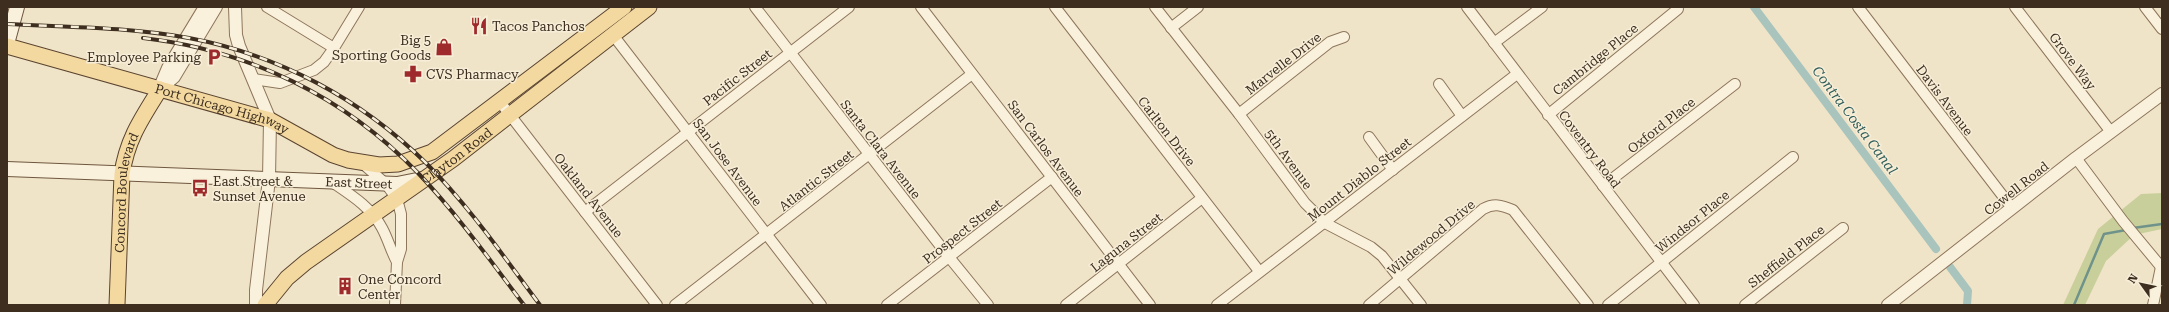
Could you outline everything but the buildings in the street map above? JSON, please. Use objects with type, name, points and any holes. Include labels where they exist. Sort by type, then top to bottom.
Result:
[{"type":"main road","points":[[7,45],[17,7]]},
{"type":"main road","name":"Clayton Road","points":[[432,152],[624,7]]},
{"type":"main road","name":"Clayton Road","points":[[266,305],[287,278],[301,266],[453,159],[649,7]]},
{"type":"main road","name":"Port Chicago Highway","points":[[7,45],[270,120],[333,155],[362,163],[398,164],[432,152]]},
{"type":"main road","name":"Concord Boulevard","points":[[117,305],[122,174],[125,153],[129,140],[160,89]]},
{"type":"main road","name":"East Street","points":[[7,169],[386,184],[397,184],[422,180]]},
{"type":"street","name":"Concord Boulevard","points":[[160,89],[168,68],[205,7]]},
{"type":"street","name":"Concord Boulevard","points":[[160,89],[174,77],[216,7]]},
{"type":"street","points":[[267,7],[334,48]]},
{"type":"street","points":[[253,79],[280,83],[288,82],[314,70],[324,62],[334,48],[359,7]]},
{"type":"street","name":"Santa Clara Avenue","points":[[755,7],[949,258],[988,305]]},
{"type":"street","name":"Pacific Street","points":[[585,212],[849,7]]},
{"type":"street","name":"San Carlos Avenue","points":[[921,7],[1150,305]]},
{"type":"street","name":"Carlton Drive","points":[[1054,7],[1259,271]]},
{"type":"street","name":"5th Avenue","points":[[1155,7],[1239,114],[1305,203],[1325,223],[1371,247],[1382,256],[1421,305]]},
{"type":"street","points":[[1171,28],[1198,7]]},
{"type":"street","name":"Coventry Road","points":[[1467,7],[1694,305]]},
{"type":"street","points":[[1494,43],[1542,7]]},
{"type":"street","name":"Davis Avenue","points":[[1858,7],[2012,208]]},
{"type":"street","name":"Grove Way","points":[[2015,7],[2111,132]]},
{"type":"street","points":[[2145,7],[2162,29]]},
{"type":"street","points":[[236,9],[236,35],[270,120],[269,179],[256,290],[256,305]]},
{"type":"street","name":"Cambridge Place","points":[[1548,115],[1678,9]]},
{"type":"street","name":"San Jose Avenue","points":[[613,35],[821,305]]},
{"type":"street","name":"Marvelle Drive","points":[[1239,114],[1330,42],[1344,37]]},
{"type":"street","name":"Atlantic Street","points":[[675,305],[972,74]]},
{"type":"street","name":"Mount Diablo Street","points":[[1217,305],[1259,271],[1325,223],[1517,74]]},
{"type":"street","points":[[1439,84],[1462,116]]},
{"type":"street","name":"Oxford Place","points":[[1602,186],[1735,84]]},
{"type":"street","name":"Cowell Road","points":[[1888,305],[2076,158],[2162,94]]},
{"type":"street","name":"Oakland Avenue","points":[[500,102],[657,305]]},
{"type":"street","points":[[1369,136],[1393,170]]},
{"type":"street","name":"Windsor Place","points":[[1608,305],[1793,157]]},
{"type":"street","points":[[2076,158],[2123,221],[2162,268],[2153,305]]},
{"type":"street","points":[[362,163],[386,184],[397,199],[401,214],[401,249],[397,262],[395,305]]},
{"type":"street","name":"Prospect Street","points":[[887,305],[1052,177]]},
{"type":"street","points":[[330,181],[360,200],[373,215],[381,226],[397,262]]},
{"type":"street","name":"Laguna Street","points":[[1066,305],[1202,198]]},
{"type":"street","name":"Wildewood Drive","points":[[1369,305],[1483,209],[1490,205],[1501,204],[1513,210],[1588,305]]},
{"type":"street","name":"Sheffield Place","points":[[1745,305],[1842,228]]},
{"type":"green space","points":[[2162,193],[2162,229],[2134,235],[2106,261],[2085,305],[2063,305],[2098,229],[2141,194]]},
{"type":"waterway","name":"Contra Costa Canal","points":[[1754,7],[1936,249]]},
{"type":"waterway","points":[[2133,228],[2162,224]]},
{"type":"waterway","points":[[2074,305],[2104,234],[2126,230]]},
{"type":"waterway","name":"Contra Costa Canal","points":[[1950,267],[1968,291],[1967,305]]},
{"type":"railway","points":[[7,24],[121,30],[166,34],[189,38],[255,56],[286,68],[317,83],[374,119],[401,140],[426,163],[442,179],[471,214],[540,305]]},
{"type":"railway","points":[[143,38],[182,44],[220,53],[257,66],[292,81],[359,121],[418,173],[473,238],[524,305]]},
{"type":"place","name":"Tacos Panchos","points":[[479,26]]},
{"type":"place","name":"Big 5 Sporting Goods","points":[[444,47]]},
{"type":"place","name":"Employee Parking","points":[[214,57]]},
{"type":"place","name":"CVS Pharmacy","points":[[413,74]]},
{"type":"place","name":"East Street & Sunset Avenue","points":[[200,188]]},
{"type":"place","name":"One Concord Center","points":[[345,286]]}]
